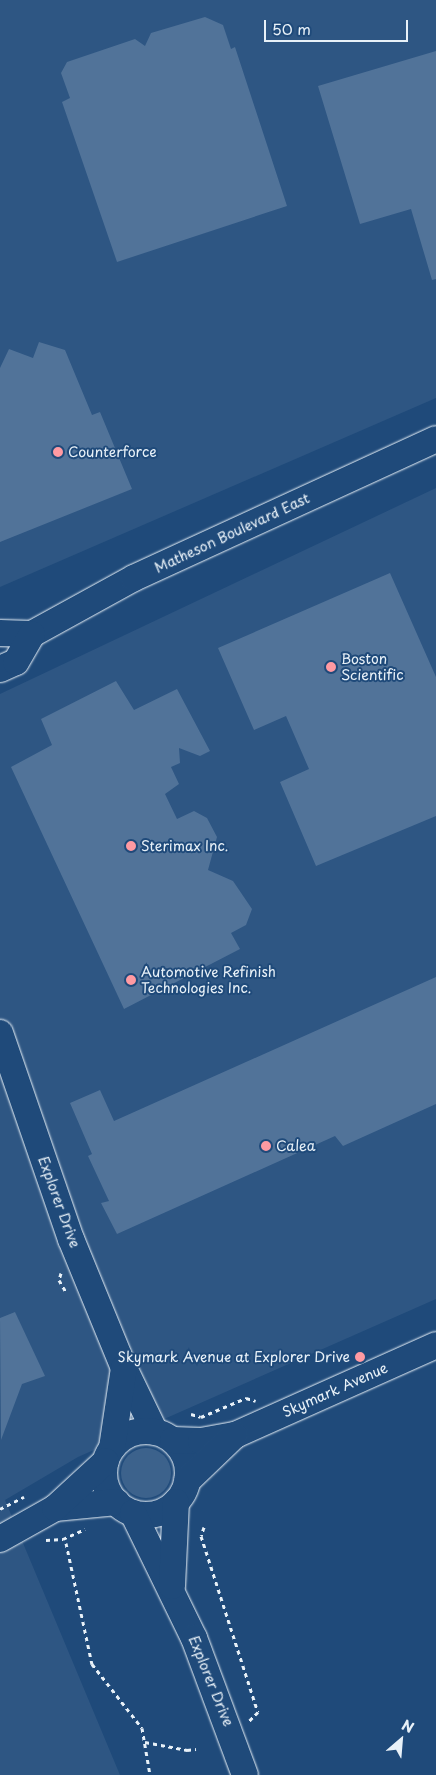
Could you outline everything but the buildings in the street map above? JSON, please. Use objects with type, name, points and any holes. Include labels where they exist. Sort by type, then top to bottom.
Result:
[{"type":"street","name":"Matheson Boulevard East","points":[[32,634],[134,578],[436,439]]},
{"type":"street","points":[[0,633],[32,634],[16,662],[0,669]]},
{"type":"street","name":"Explorer Drive","points":[[0,1033],[71,1239],[124,1368],[164,1436]]},
{"type":"street","name":"Skymark Avenue","points":[[164,1436],[201,1441],[235,1435],[436,1345]]},
{"type":"street","points":[[124,1368],[105,1483],[125,1508]]},
{"type":"street","points":[[0,1539],[55,1508],[130,1434],[164,1436],[186,1459],[182,1492],[158,1513],[125,1508],[55,1508]]},
{"type":"street","name":"Skymark Avenue","points":[[182,1492],[235,1435]]},
{"type":"street","name":"Explorer Drive","points":[[172,1589],[182,1492]]},
{"type":"street","name":"Explorer Drive","points":[[125,1508],[172,1589],[233,1737],[245,1775]]},
{"type":"path","points":[[39,1540],[63,1539],[90,1527]]},
{"type":"path","points":[[204,1527],[201,1536],[258,1712],[233,1737]]},
{"type":"path","points":[[66,1543],[92,1664],[142,1728],[150,1775]]},
{"type":"path","points":[[145,1742],[196,1749]]},
{"type":"shaded area","points":[[0,0],[436,0],[436,398],[0,587]]},
{"type":"shaded area","points":[[436,488],[436,1299],[78,1457],[5,1500],[120,1775],[0,1775],[0,694]]},
{"type":"shaded area","points":[[141,1448],[151,1448],[164,1455],[171,1468],[171,1478],[164,1491],[151,1498],[141,1498],[132,1494],[125,1487],[121,1478],[121,1468],[125,1459],[132,1452]]},
{"type":"place","name":"Counterforce","points":[[58,452]]},
{"type":"place","name":"Boston Scientific","points":[[331,667]]},
{"type":"place","name":"Sterimax Inc.","points":[[131,846]]},
{"type":"place","name":"Automotive Refinish Technologies Inc.","points":[[131,980]]},
{"type":"place","name":"Calea","points":[[266,1146]]},
{"type":"place","name":"Skymark Avenue at Explorer Drive","points":[[360,1357]]}]
